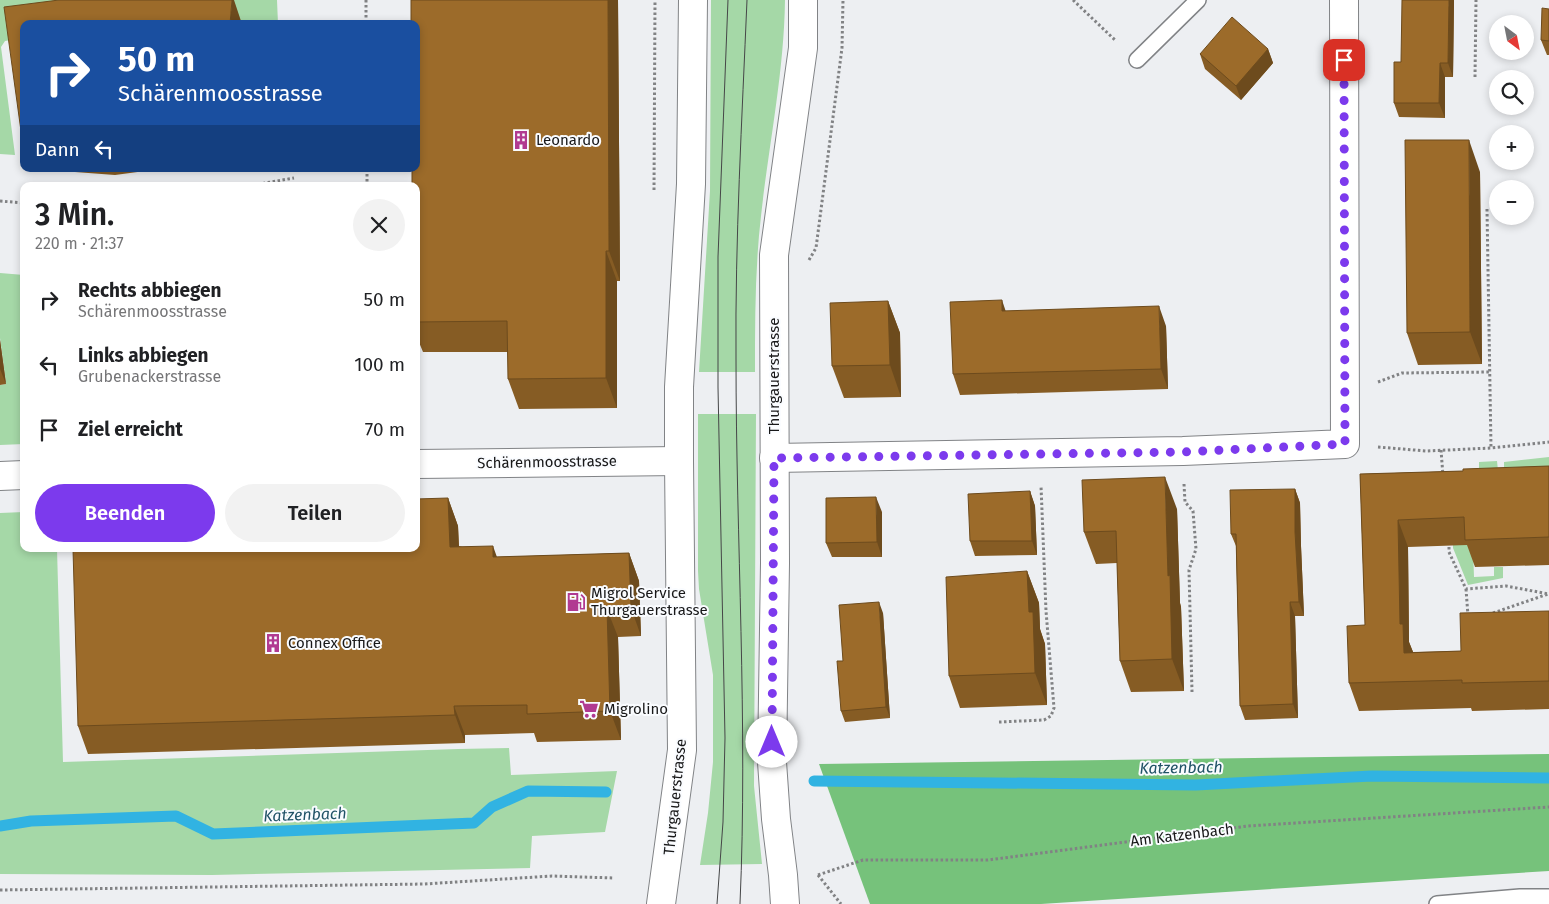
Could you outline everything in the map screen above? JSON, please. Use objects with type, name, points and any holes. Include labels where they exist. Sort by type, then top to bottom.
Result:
[{"type":"main road","name":"Thurgauerstrasse","points":[[661,904],[682,750],[679,387],[691,184],[693,0]]},
{"type":"main road","name":"Thurgauerstrasse","points":[[785,904],[772,762],[774,256],[803,48],[803,0]]},
{"type":"main road","points":[[774,458],[1183,452],[1345,444],[1344,0]]},
{"type":"main road","name":"Schärenmoosstrasse","points":[[420,464],[679,461]]},
{"type":"main road","points":[[0,476],[20,475]]},
{"type":"lane","points":[[1137,60],[1198,0]]},
{"type":"lane","points":[[1437,904],[1520,897],[1549,897]]},
{"type":"path","points":[[366,0],[366,20]]},
{"type":"path","points":[[807,263],[816,248],[842,48],[842,0]]},
{"type":"path","points":[[1074,0],[1137,60]]},
{"type":"path","points":[[1475,77],[1476,0]]},
{"type":"path","points":[[271,182],[294,178]]},
{"type":"path","points":[[0,200],[20,203]]},
{"type":"path","points":[[1487,209],[1491,448]]},
{"type":"path","points":[[1376,383],[1402,373],[1490,372]]},
{"type":"path","points":[[1345,444],[1426,451],[1491,448],[1549,442]]},
{"type":"path","points":[[1442,450],[1444,479]]},
{"type":"path","points":[[1184,475],[1185,502],[1193,511],[1196,549],[1189,570],[1192,692]]},
{"type":"path","points":[[999,722],[1044,720],[1051,716],[1054,708],[1046,610],[1041,480]]},
{"type":"path","points":[[1448,535],[1449,552],[1466,589],[1469,624]]},
{"type":"path","points":[[1466,589],[1506,586],[1549,594],[1491,614]]},
{"type":"path","points":[[1037,611],[1046,610]]},
{"type":"path","points":[[1468,616],[1476,615]]},
{"type":"path","name":"Am Katzenbach","points":[[841,904],[818,875],[863,860],[988,860],[1248,826],[1549,807]]},
{"type":"path","points":[[0,890],[424,884],[552,876],[614,878]]},
{"type":"green space","points":[[0,0],[277,0],[278,20],[20,20],[20,39],[5,41],[1,47],[15,155],[0,154]]},
{"type":"green space","points":[[711,0],[785,0],[782,54],[759,235],[755,372],[699,372],[710,191]]},
{"type":"green space","points":[[0,273],[20,275],[20,444],[0,445],[0,385],[6,384],[0,338]]},
{"type":"green space","points":[[698,414],[756,414],[754,786],[762,864],[700,865],[713,762],[713,675],[699,589]]},
{"type":"green space","points":[[1549,457],[1549,485],[1479,480],[1479,462],[1497,461],[1499,480],[1528,478],[1528,467],[1504,468],[1504,462]]},
{"type":"green space","points":[[1452,501],[1472,519],[1474,577],[1494,576],[1494,567],[1503,567],[1503,578],[1468,585],[1453,548]]},
{"type":"green space","points":[[20,512],[20,552],[57,552],[63,762],[509,748],[511,775],[617,771],[605,832],[532,836],[530,868],[212,875],[0,874],[0,513]]},
{"type":"green space","points":[[1549,754],[1549,871],[1041,904],[870,904],[819,764]]},
{"type":"building","points":[[59,0],[232,0],[230,20],[20,20],[20,124],[4,7]]},
{"type":"building","name":"Leonardo","points":[[411,0],[608,0],[609,251],[606,251],[606,378],[508,379],[507,321],[420,322],[420,182],[412,182],[412,172],[420,172],[420,20],[411,20]]},
{"type":"building","points":[[1402,0],[1449,0],[1448,63],[1440,63],[1439,103],[1394,103],[1394,62],[1401,62]]},
{"type":"building","points":[[1542,8],[1549,9],[1549,41],[1541,40]]},
{"type":"building","points":[[1232,17],[1268,49],[1236,86],[1200,54]]},
{"type":"building","points":[[1405,140],[1469,140],[1470,332],[1407,333]]},
{"type":"building","points":[[1002,300],[1002,311],[1159,306],[1161,369],[953,374],[950,302]]},
{"type":"building","points":[[888,301],[890,365],[832,366],[830,303]]},
{"type":"building","points":[[1549,466],[1549,537],[1465,540],[1464,517],[1398,520],[1400,624],[1403,624],[1404,653],[1461,651],[1460,613],[1549,611],[1549,681],[1462,683],[1462,680],[1349,683],[1347,626],[1365,625],[1360,474]]},
{"type":"building","points":[[1165,477],[1172,659],[1120,661],[1116,531],[1084,532],[1082,480]]},
{"type":"building","points":[[1295,489],[1295,532],[1299,602],[1290,602],[1293,704],[1240,706],[1236,534],[1231,534],[1230,490]]},
{"type":"building","points":[[1030,491],[1032,541],[970,541],[968,494]]},
{"type":"building","points":[[876,497],[877,542],[826,543],[826,498]]},
{"type":"building","name":"Connex Office","points":[[448,498],[450,547],[493,546],[493,557],[629,553],[631,608],[607,609],[610,711],[527,714],[527,705],[454,706],[455,715],[78,726],[73,552],[420,552],[420,499]]},
{"type":"building","points":[[1027,571],[1029,612],[1033,612],[1035,673],[949,676],[946,577]]},
{"type":"building","points":[[879,602],[886,707],[841,711],[837,661],[843,661],[839,605]]},
{"type":"waterway","name":"Katzenbach","points":[[814,781],[1196,785],[1372,776],[1549,778]]},
{"type":"waterway","name":"Katzenbach","points":[[0,826],[31,821],[176,816],[213,834],[474,823],[492,807],[528,791],[606,792]]},
{"type":"tram line","points":[[717,904],[723,822],[725,738],[718,387],[718,257],[728,0]]},
{"type":"tram line","points":[[740,904],[743,768],[736,427],[736,314],[739,180],[747,0]]},
{"type":"place","name":"Leonardo","points":[[521,140]]},
{"type":"place","name":"Migrol Service Thurgauerstrasse","points":[[576,602]]},
{"type":"place","name":"Connex Office","points":[[273,643]]},
{"type":"place","name":"Migrolino","points":[[589,709]]},
{"type":"route","points":[[772,742],[775,563],[774,458],[1183,452],[1345,444],[1344,60]]}]
